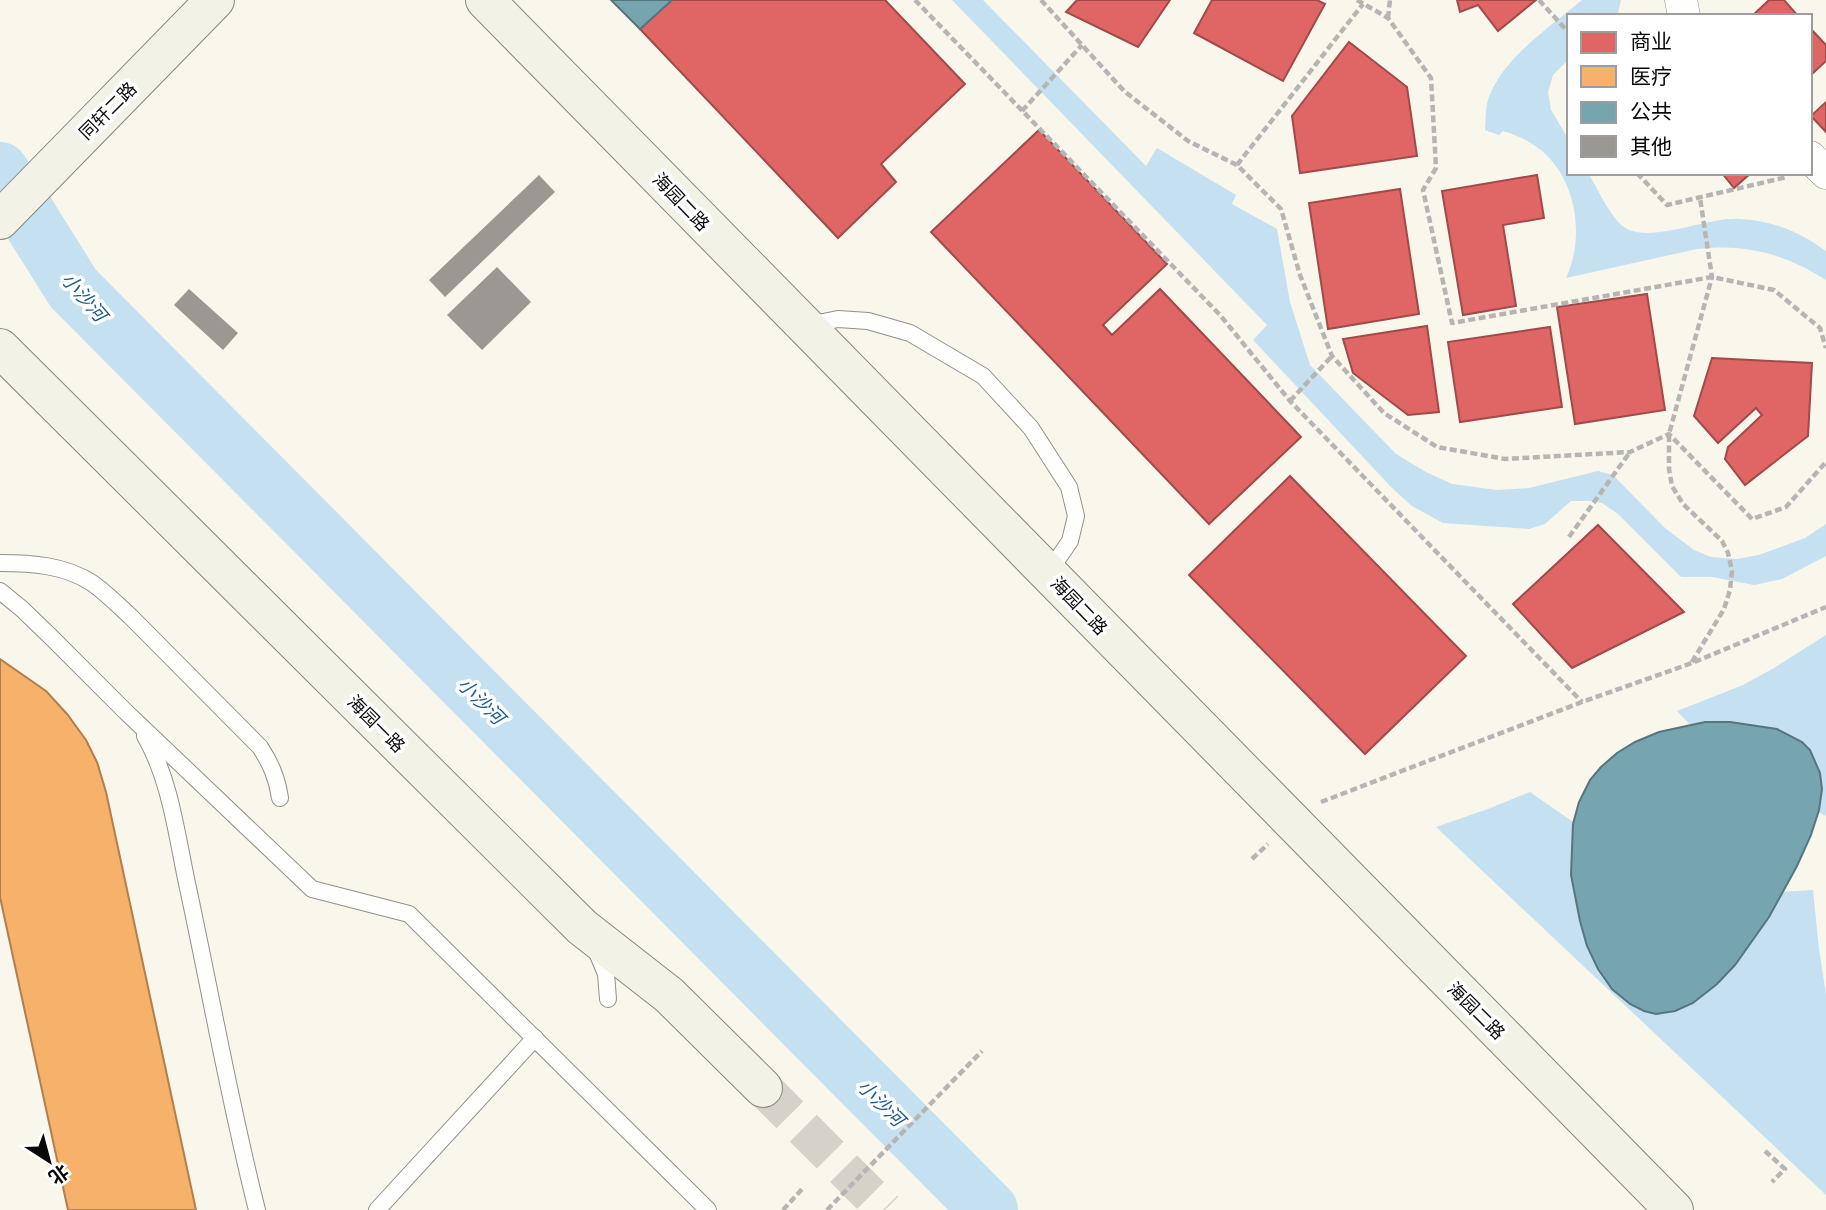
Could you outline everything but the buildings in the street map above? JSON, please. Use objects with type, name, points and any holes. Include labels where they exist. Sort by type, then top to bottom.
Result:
[{"type":"street","name":"同轩二路","points":[[0,220],[215,0]]},
{"type":"street","name":"海园二路","points":[[485,0],[1674,1210]]},
{"type":"street","name":"海园一路","points":[[0,348],[582,927],[669,995],[763,1088]]},
{"type":"lane","points":[[806,326],[838,319],[868,321],[910,332],[983,376],[1031,428],[1069,487],[1076,516],[1070,541],[1048,573]]},
{"type":"lane","points":[[0,563],[39,564],[67,571],[90,582],[110,598],[260,747],[271,765],[280,798]]},
{"type":"lane","points":[[0,592],[42,628],[312,889],[409,914],[708,1210]]},
{"type":"lane","points":[[126,712],[146,737],[163,780],[257,1210]]},
{"type":"lane","points":[[582,927],[597,951],[606,974],[608,999]]},
{"type":"lane","points":[[376,1210],[535,1038]]},
{"type":"path","points":[[915,0],[1220,315],[1290,401],[1582,702]]},
{"type":"path","points":[[1041,0],[1124,91],[1188,141],[1237,165],[1281,209],[1300,275],[1332,356],[1384,413],[1437,447],[1505,459],[1630,452],[1669,434]]},
{"type":"path","points":[[1357,0],[1388,18],[1431,78],[1436,168],[1423,190],[1452,323],[1712,277],[1774,290],[1820,328],[1826,348]]},
{"type":"path","points":[[1388,18],[1390,0]]},
{"type":"path","points":[[1539,0],[1567,31]]},
{"type":"path","points":[[1237,165],[1363,4]]},
{"type":"path","points":[[1022,111],[1082,46]]},
{"type":"path","points":[[1639,175],[1667,205],[1775,175]]},
{"type":"path","points":[[1692,663],[1724,609],[1732,572],[1722,541],[1683,504],[1672,486],[1669,469],[1669,434],[1712,277],[1700,198]]},
{"type":"path","points":[[1290,401],[1332,356]]},
{"type":"path","points":[[1669,434],[1752,519],[1786,507],[1826,462]]},
{"type":"path","points":[[1569,537],[1630,452]]},
{"type":"path","points":[[1252,859],[1307,807],[1692,663],[1826,607]]},
{"type":"path","points":[[827,1210],[982,1051]]},
{"type":"path","points":[[1765,1151],[1784,1170],[1772,1182]]},
{"type":"path","points":[[783,1210],[803,1188]]},
{"type":"water","points":[[952,0],[983,0],[1146,166],[1157,148],[1236,195],[1232,204],[1277,229],[1290,302],[1310,365],[1396,454],[1452,484],[1497,490],[1529,488],[1598,471],[1613,475],[1665,528],[1694,550],[1711,557],[1737,559],[1759,555],[1805,538],[1826,524],[1826,556],[1782,579],[1754,585],[1712,577],[1681,577],[1618,514],[1602,503],[1571,501],[1545,524],[1529,529],[1443,523],[1412,506],[1253,340],[1267,325]]},
{"type":"water","points":[[1582,0],[1621,0],[1617,14],[1567,14],[1567,61],[1553,75],[1548,92],[1551,110],[1567,137],[1567,175],[1589,175],[1614,217],[1624,227],[1635,232],[1664,232],[1728,219],[1765,222],[1786,229],[1826,251],[1826,280],[1780,257],[1749,249],[1732,248],[1697,249],[1566,278],[1572,262],[1576,228],[1570,194],[1563,178],[1554,163],[1533,144],[1503,131],[1499,135],[1485,130],[1487,105],[1496,82],[1529,44]]},
{"type":"water","points":[[1826,635],[1826,816],[1801,804],[1695,730],[1677,711],[1743,685]]},
{"type":"water","points":[[1530,792],[1589,833],[1757,893],[1813,890],[1826,994],[1826,1195],[1436,827]]},
{"type":"waterway","name":"小沙河","points":[[0,171],[73,288],[989,1210]]},
{"type":"tunnel","points":[[763,1088],[885,1210]]}]
